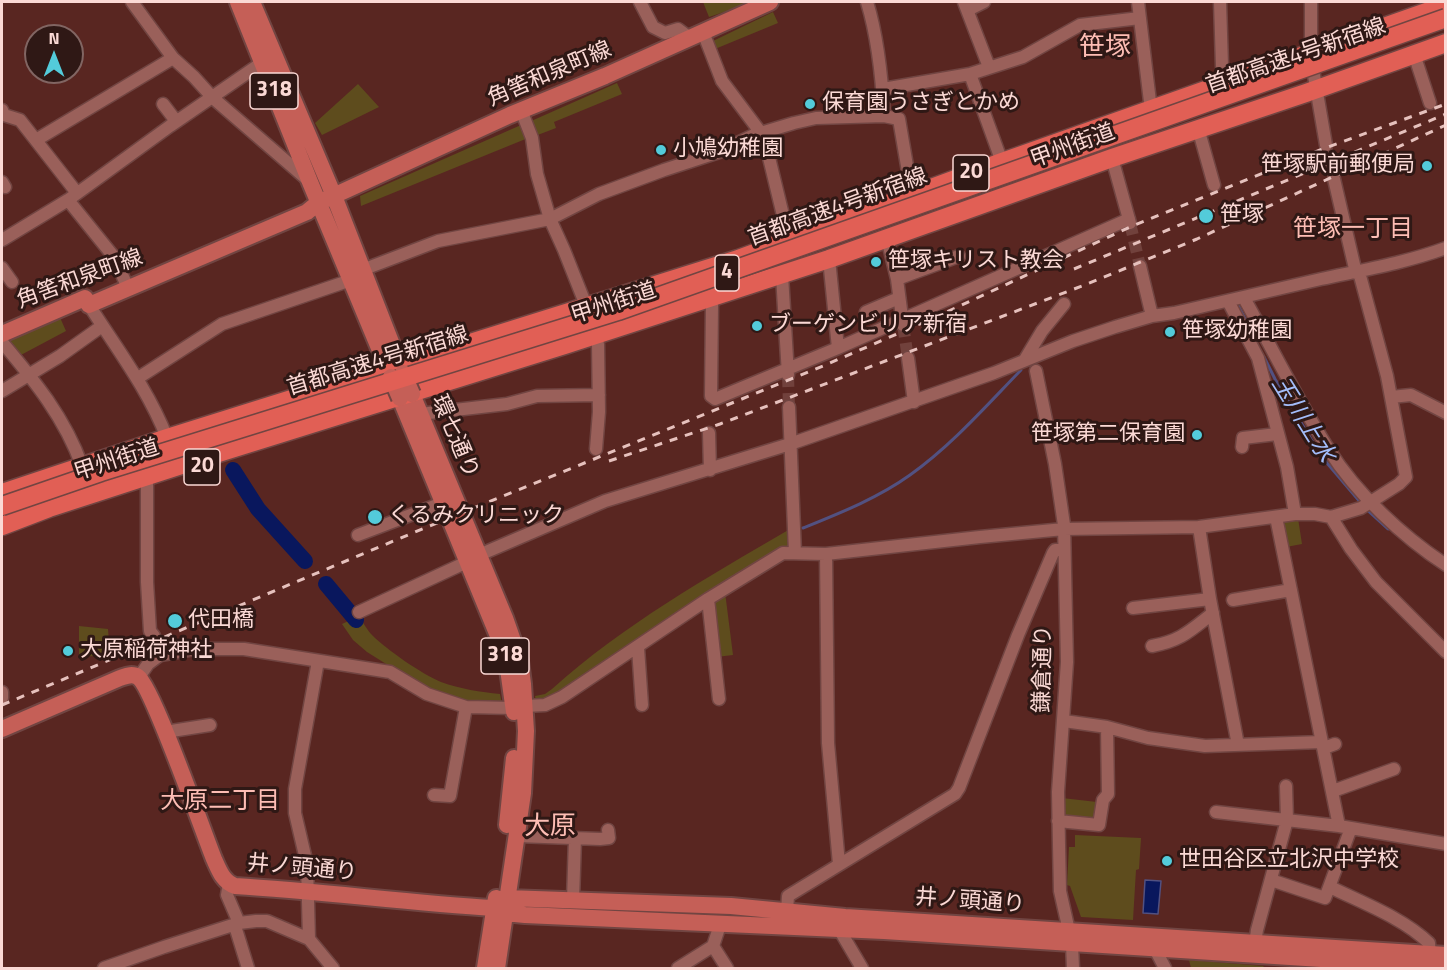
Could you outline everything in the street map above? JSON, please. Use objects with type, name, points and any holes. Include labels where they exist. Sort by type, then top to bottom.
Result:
[{"type":"highway","name":"20","points":[[1311,55],[1446,5]]},
{"type":"highway","name":"甲州街道","points":[[2,500],[398,378],[654,294],[738,259],[1002,162],[1225,84],[1446,11]]},
{"type":"highway","name":"首都高速4号新宿線","points":[[2,506],[101,472],[465,360],[660,297],[1446,18]]},
{"type":"highway","name":"首都高速4号新宿線","points":[[2,518],[104,483],[643,314],[1446,30]]},
{"type":"highway","name":"甲州街道","points":[[2,528],[49,508],[829,259],[1238,115],[1407,53],[1446,36]]},
{"type":"highway","name":"20","points":[[1407,53],[1446,43]]},
{"type":"highway","points":[[2,493],[167,438],[396,371],[738,259]]},
{"type":"highway","name":"20","points":[[2,528],[598,344],[712,305],[760,282]]},
{"type":"main road","name":"318","points":[[238,2],[318,180]]},
{"type":"main road","name":"318","points":[[252,2],[328,205]]},
{"type":"main road","name":"角筈和泉町線","points":[[2,334],[85,298],[89,305],[328,205],[521,110],[770,2]]},
{"type":"main road","name":"環七通り","points":[[328,205],[473,558]]},
{"type":"main road","name":"環七通り","points":[[410,403],[442,503],[511,632],[520,662],[519,707],[497,968]]},
{"type":"main road","points":[[2,729],[120,678],[130,675],[138,677]]},
{"type":"main road","name":"井ノ頭通り","points":[[138,677],[148,692],[165,732],[214,859],[223,877],[235,886],[309,890],[403,902],[502,906],[628,920],[1255,944],[1438,955]]},
{"type":"main road","name":"環七通り","points":[[502,906],[517,836],[526,754],[519,707]]},
{"type":"main road","name":"井ノ頭通り","points":[[502,906],[573,900],[731,906],[1071,937],[1155,949],[1446,967]]},
{"type":"main road","points":[[596,901],[591,907],[594,910],[628,920]]},
{"type":"street","points":[[132,2],[172,58],[213,98],[318,180]]},
{"type":"street","points":[[640,2],[653,27],[664,33],[678,29],[697,35],[722,81],[761,132],[789,240]]},
{"type":"street","points":[[867,2],[873,20],[883,89],[884,116]]},
{"type":"street","points":[[984,2],[966,6],[989,67]]},
{"type":"street","points":[[1138,2],[1151,110]]},
{"type":"street","points":[[1220,2],[1222,66],[1225,84]]},
{"type":"street","points":[[1311,2],[1311,55],[1326,145]]},
{"type":"street","points":[[883,89],[970,74],[1023,57],[1080,25],[1140,18]]},
{"type":"street","points":[[1407,53],[1430,103]]},
{"type":"street","points":[[36,140],[172,58]]},
{"type":"street","points":[[4,233],[73,196],[176,121],[263,62]]},
{"type":"street","points":[[970,74],[1002,162]]},
{"type":"street","points":[[163,104],[176,121]]},
{"type":"street","points":[[2,110],[4,115],[20,120],[36,140],[114,257],[128,288]]},
{"type":"street","points":[[521,110],[532,138],[537,174],[550,219],[587,308]]},
{"type":"street","points":[[138,378],[222,324],[357,275],[438,241],[550,219],[599,194],[642,177],[719,152],[761,132],[816,118],[884,116],[899,119],[912,195]]},
{"type":"street","points":[[1198,128],[1214,185]]},
{"type":"street","points":[[712,305],[711,396],[715,399],[788,372],[1130,221],[1112,158]]},
{"type":"street","points":[[138,677],[148,664],[160,655],[194,649],[244,649],[390,672],[427,694],[466,707],[545,705],[638,648],[708,599],[795,548],[826,554],[1064,529],[1199,527],[1295,514],[1331,517],[1366,504],[1399,484],[1406,477],[1387,376],[1334,179]]},
{"type":"street","points":[[887,238],[897,279],[903,322]]},
{"type":"street","points":[[359,612],[473,558],[605,501],[710,470],[914,402],[1073,341],[1152,316],[1358,273],[1425,256],[1446,248]]},
{"type":"street","points":[[897,279],[959,256]]},
{"type":"street","points":[[829,259],[838,348]]},
{"type":"street","points":[[1140,266],[1152,316]]},
{"type":"street","points":[[2,268],[12,282]]},
{"type":"street","points":[[782,275],[788,372]]},
{"type":"street","points":[[867,312],[899,298]]},
{"type":"street","points":[[1236,299],[1258,358],[1287,467],[1295,514]]},
{"type":"street","points":[[1236,299],[1330,451],[1366,504],[1446,565]]},
{"type":"street","points":[[1024,361],[1042,331],[1064,304]]},
{"type":"street","points":[[89,305],[138,378],[167,438]]},
{"type":"street","points":[[2,391],[30,375],[102,326]]},
{"type":"street","points":[[1042,331],[1045,353]]},
{"type":"street","points":[[2,342],[56,410],[82,466]]},
{"type":"street","points":[[596,449],[599,395],[598,344]]},
{"type":"street","points":[[908,358],[914,402]]},
{"type":"street","name":"鎌倉通り","points":[[1035,371],[1055,464],[1064,529],[1067,662],[1058,792],[1060,891],[1071,937],[1073,969]]},
{"type":"street","points":[[410,403],[507,404],[537,396],[599,395]]},
{"type":"street","points":[[1391,397],[1410,395],[1446,413]]},
{"type":"street","points":[[789,407],[795,548]]},
{"type":"street","points":[[709,434],[710,470]]},
{"type":"street","points":[[1242,447],[1243,438],[1277,434]]},
{"type":"street","points":[[147,484],[147,582],[150,630],[160,655]]},
{"type":"street","points":[[358,535],[442,503]]},
{"type":"street","points":[[1270,880],[1325,898],[1330,887],[1345,827],[1332,792],[1327,745],[1276,517]]},
{"type":"street","points":[[1331,517],[1376,582],[1446,652]]},
{"type":"street","points":[[1199,527],[1210,599],[1238,745]]},
{"type":"street","points":[[787,912],[788,896],[955,794],[1053,553],[1055,550],[1064,550]]},
{"type":"street","points":[[826,554],[828,743],[839,864]]},
{"type":"street","points":[[1233,600],[1291,590]]},
{"type":"street","points":[[708,599],[719,699]]},
{"type":"street","points":[[1133,608],[1210,599]]},
{"type":"street","points":[[1152,646],[1170,643],[1187,634],[1213,613]]},
{"type":"street","points":[[638,648],[642,705]]},
{"type":"street","points":[[309,939],[307,864],[295,813],[295,789],[318,661]]},
{"type":"street","points":[[2,692],[2,698]]},
{"type":"street","points":[[434,795],[450,796],[466,707]]},
{"type":"street","points":[[1064,721],[1107,727],[1176,743],[1205,746],[1327,745]]},
{"type":"street","points":[[165,732],[210,725]]},
{"type":"street","points":[[1059,820],[1099,825],[1103,800],[1108,794],[1107,727]]},
{"type":"street","points":[[1332,792],[1394,769]]},
{"type":"street","points":[[1255,944],[1287,820],[1286,786]]},
{"type":"street","points":[[1216,812],[1345,827],[1446,844]]},
{"type":"street","points":[[517,836],[609,838],[608,830]]},
{"type":"street","points":[[573,900],[575,838]]},
{"type":"street","points":[[229,883],[227,895],[248,969]]},
{"type":"street","points":[[1330,887],[1400,922],[1425,938],[1438,955]]},
{"type":"street","points":[[104,969],[137,962],[237,924],[267,921],[309,939],[333,969]]},
{"type":"street","points":[[678,969],[713,946],[720,925]]},
{"type":"street","points":[[839,929],[862,969]]},
{"type":"street","points":[[713,946],[727,969]]},
{"type":"street","points":[[1155,949],[1165,969]]},
{"type":"shaded area","points":[[703,2],[754,2],[709,17]]},
{"type":"shaded area","points":[[773,12],[778,23],[715,49],[713,41]]},
{"type":"shaded area","points":[[617,83],[622,94],[554,122],[556,128],[535,136],[529,122]]},
{"type":"shaded area","points":[[358,84],[379,107],[322,135],[315,123]]},
{"type":"shaded area","points":[[521,125],[528,138],[361,206],[360,196]]},
{"type":"shaded area","points":[[58,313],[66,331],[19,356],[3,338]]},
{"type":"shaded area","points":[[1298,518],[1302,544],[1286,547],[1281,520]]},
{"type":"shaded area","points":[[790,529],[791,546],[563,692],[536,703],[535,696],[545,694],[552,689],[637,623],[697,584]]},
{"type":"shaded area","points":[[725,592],[733,655],[716,657],[709,601]]},
{"type":"shaded area","points":[[359,616],[372,635],[386,648],[415,668],[441,682],[470,690],[500,694],[502,704],[477,705],[434,694],[367,652],[353,640],[342,624]]},
{"type":"shaded area","points":[[79,626],[108,629],[110,655],[79,657]]},
{"type":"shaded area","points":[[1062,798],[1097,802],[1094,821],[1062,816]]},
{"type":"shaded area","points":[[1075,835],[1141,838],[1139,869],[1136,870],[1133,920],[1081,917],[1070,886],[1067,885],[1069,847],[1075,847]]},
{"type":"shaded area","points":[[1145,880],[1161,881],[1158,914],[1143,913]]},
{"type":"shaded area","points":[[1189,960],[1264,966],[1262,968],[1191,968]]},
{"type":"waterway","name":"玉川上水","points":[[1237,303],[1254,337]]},
{"type":"waterway","name":"玉川上水","points":[[1264,357],[1321,456],[1361,503]]},
{"type":"waterway","name":"玉川上水","points":[[803,528],[872,498],[910,475],[954,438],[1021,370]]},
{"type":"waterway","name":"玉川上水","points":[[233,470],[258,509],[305,561]]},
{"type":"waterway","name":"玉川上水","points":[[1365,508],[1388,529]]},
{"type":"waterway","name":"玉川上水","points":[[326,584],[356,620]]},
{"type":"tunnel","points":[[1326,145],[1334,179]]},
{"type":"tunnel","points":[[1130,223],[1140,266]]},
{"type":"tunnel","points":[[903,325],[908,358]]},
{"type":"tunnel","points":[[788,375],[789,407]]},
{"type":"railway","points":[[2,705],[427,527],[823,366],[936,317],[1130,227],[1320,150],[1446,104]]},
{"type":"railway","points":[[1074,269],[1446,114]]},
{"type":"railway","points":[[609,461],[720,424],[1082,286],[1197,239],[1446,125]]},
{"type":"place","name":"保育園うさぎとかめ","points":[[810,104]]},
{"type":"place","name":"小鳩幼稚園","points":[[661,150]]},
{"type":"place","name":"笹塚駅前郵便局","points":[[1427,166]]},
{"type":"place","name":"笹塚","points":[[1206,216]]},
{"type":"place","name":"笹塚キリスト教会","points":[[876,262]]},
{"type":"place","name":"ブーゲンビリア新宿","points":[[757,326]]},
{"type":"place","name":"笹塚幼稚園","points":[[1170,332]]},
{"type":"place","name":"笹塚第二保育園","points":[[1197,435]]},
{"type":"place","name":"くるみクリニック","points":[[375,517]]},
{"type":"place","name":"代田橋","points":[[175,621]]},
{"type":"place","name":"大原稲荷神社","points":[[68,651]]},
{"type":"place","name":"世田谷区立北沢中学校","points":[[1167,861]]},
{"type":"district","name":"笹塚","points":[[1105,49]]},
{"type":"district","name":"笹塚一丁目","points":[[1353,230]]},
{"type":"district","name":"大原二丁目","points":[[220,802]]},
{"type":"district","name":"大原","points":[[550,828]]}]
